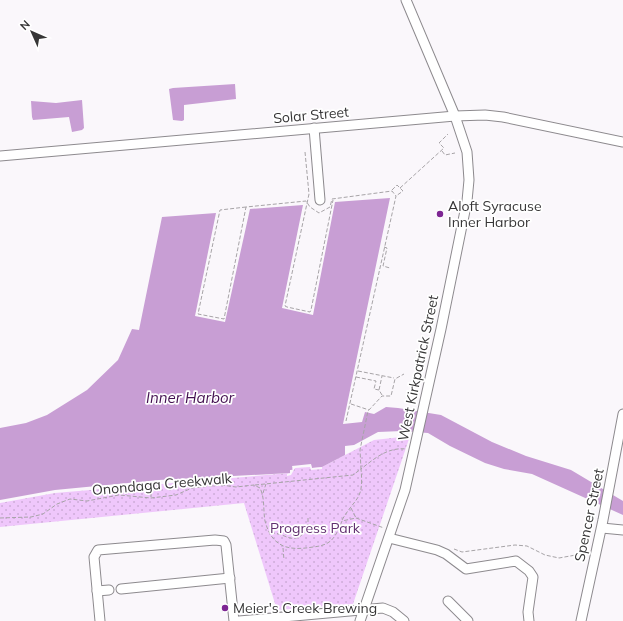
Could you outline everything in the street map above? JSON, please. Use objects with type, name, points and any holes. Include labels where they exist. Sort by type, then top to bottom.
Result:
[{"type":"street","name":"West Kirkpatrick Street","points":[[360,621],[405,490],[415,450],[467,201],[469,180],[467,152],[455,116],[406,0]]},
{"type":"street","name":"Solar Street","points":[[0,156],[455,116],[485,115],[503,117],[623,142]]},
{"type":"street","points":[[314,128],[320,200]]},
{"type":"street","name":"Spencer Street","points":[[581,621],[611,482],[619,462],[623,414]]},
{"type":"street","points":[[602,528],[623,530]]},
{"type":"street","points":[[390,534],[446,554],[466,569],[516,561],[529,571],[533,577],[528,612],[529,621]]},
{"type":"street","points":[[100,621],[94,557],[98,550],[220,540],[226,545],[234,621]]},
{"type":"street","points":[[121,589],[230,578]]},
{"type":"street","points":[[97,591],[109,590]]},
{"type":"street","points":[[448,601],[468,621]]},
{"type":"street","points":[[239,621],[364,611],[383,608],[393,612],[404,621]]},
{"type":"path","points":[[400,188],[444,148],[439,143],[448,134]]},
{"type":"path","points":[[441,150],[445,155],[455,153]]},
{"type":"path","points":[[305,152],[309,194],[306,201],[285,306],[310,312],[334,202],[332,199]]},
{"type":"path","points":[[332,199],[392,191],[397,185],[403,192],[396,196],[383,247],[346,421]]},
{"type":"path","points":[[392,191],[396,196]]},
{"type":"path","points":[[306,201],[310,207],[319,213],[330,208],[332,199]]},
{"type":"path","points":[[246,207],[224,319],[198,314],[220,210],[246,207],[306,201]]},
{"type":"path","points":[[383,247],[387,248],[383,266],[390,268]]},
{"type":"path","points":[[357,371],[395,379],[404,374]]},
{"type":"path","points":[[382,376],[379,390],[382,396]]},
{"type":"path","points":[[356,377],[376,381],[374,389],[379,390]]},
{"type":"path","points":[[283,548],[296,549],[326,545],[336,535],[342,521],[358,500],[362,485],[360,450],[369,411],[382,396],[391,396],[395,379]]},
{"type":"path","points":[[350,404],[369,411]]},
{"type":"path","name":"Onondaga Creekwalk","points":[[0,518],[31,517],[43,514],[57,504],[70,499],[87,501],[119,495],[129,498],[151,498],[176,495],[192,488],[221,485],[236,487],[353,475],[384,452],[399,448],[415,450]]},
{"type":"path","points":[[262,493],[266,484]]},
{"type":"path","points":[[254,485],[260,488],[262,493],[265,522],[273,538],[283,548],[284,560]]},
{"type":"path","points":[[151,488],[151,498]]},
{"type":"path","points":[[351,508],[356,518]]},
{"type":"path","points":[[270,533],[276,532],[287,538],[293,539],[300,536],[308,529],[308,517]]},
{"type":"path","points":[[342,521],[356,518],[390,534]]},
{"type":"path","points":[[447,547],[462,552],[515,545],[527,546],[545,556],[560,558],[588,552]]},
{"type":"green space","name":"Progress Park","points":[[410,436],[353,604],[277,610],[244,503],[0,527],[0,503],[55,493],[290,473],[292,466],[311,464],[322,467],[374,440]]},
{"type":"water","points":[[235,84],[236,99],[184,105],[184,120],[173,120],[169,89]]},
{"type":"water","points":[[82,100],[84,128],[82,130],[72,132],[69,117],[33,120],[31,101],[56,103]]},
{"type":"water","name":"Inner Harbor","points":[[390,198],[343,424],[362,422],[365,412],[374,414],[386,407],[441,415],[492,442],[526,456],[571,470],[623,501],[623,515],[532,474],[504,469],[485,463],[450,446],[428,433],[402,431],[378,432],[354,445],[345,446],[345,455],[322,467],[312,468],[311,465],[293,467],[290,473],[159,480],[55,490],[0,500],[0,428],[26,423],[47,415],[87,390],[118,360],[132,329],[139,330],[162,217],[216,213],[195,316],[225,322],[250,209],[303,205],[282,308],[313,315],[335,202]]},
{"type":"pier","points":[[311,464],[312,468],[322,467],[322,469],[311,470],[310,467],[295,468],[291,475],[287,476],[287,474],[290,473],[290,470],[293,470],[292,466]]},
{"type":"place","name":"Aloft Syracuse Inner Harbor","points":[[440,214]]},
{"type":"place","name":"Meier's Creek Brewing","points":[[225,608]]}]
